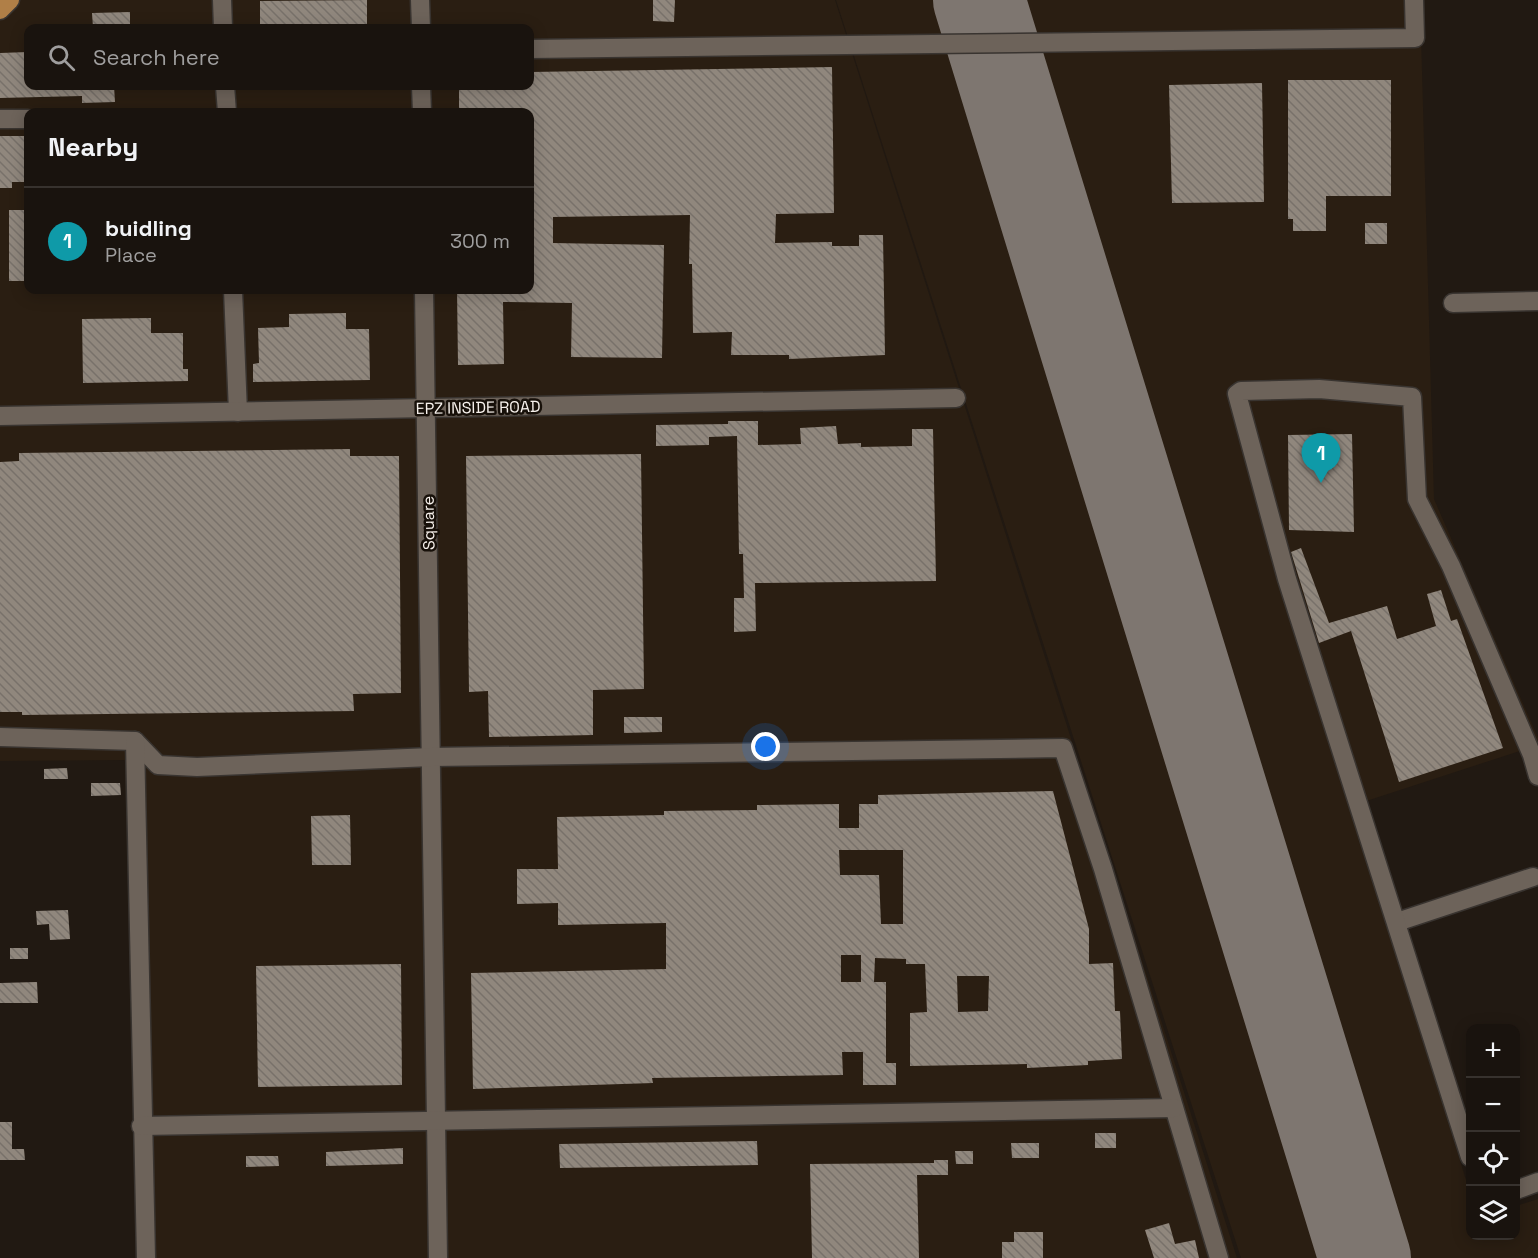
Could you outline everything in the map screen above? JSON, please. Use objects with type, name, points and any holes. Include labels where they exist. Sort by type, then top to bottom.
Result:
[{"type":"main road","points":[[0,10],[10,0]]},
{"type":"street","points":[[222,0],[223,24]]},
{"type":"street","points":[[420,0],[421,24]]},
{"type":"street","points":[[534,49],[1414,38],[1414,0]]},
{"type":"street","points":[[225,90],[226,108]]},
{"type":"street","points":[[421,90],[422,108]]},
{"type":"street","points":[[0,119],[24,119]]},
{"type":"street","points":[[233,294],[238,412]]},
{"type":"street","name":"Square","points":[[424,294],[438,1258]]},
{"type":"street","points":[[1453,303],[1538,301]]},
{"type":"street","points":[[1466,1144],[1287,579],[1237,394],[1241,391],[1319,388],[1412,397],[1417,499],[1451,566],[1532,754],[1538,776]]},
{"type":"street","name":"EPZ INSIDE ROAD","points":[[0,416],[956,398]]},
{"type":"street","points":[[0,737],[135,741],[158,765],[178,766],[431,757],[1063,748],[1219,1258]]},
{"type":"street","points":[[135,741],[141,1126],[146,1258]]},
{"type":"street","points":[[1396,922],[1533,877]]},
{"type":"street","points":[[141,1126],[1174,1108]]},
{"type":"street","points":[[1520,1188],[1538,1182]]},
{"type":"shaded area","points":[[0,0],[835,0],[1237,1258],[139,1258],[125,760],[0,761]]},
{"type":"shaded area","points":[[836,0],[1420,0],[1434,499],[1538,738],[1538,745],[1351,806],[1466,1180],[1466,1240],[1520,1240],[1520,1205],[1538,1199],[1538,1258],[1241,1258]]},
{"type":"building","points":[[367,0],[367,24],[260,24],[260,1]]},
{"type":"building","points":[[653,0],[675,0],[674,22],[653,21]]},
{"type":"building","points":[[130,12],[130,24],[93,24],[92,13]]},
{"type":"building","points":[[24,52],[24,90],[114,90],[115,102],[82,103],[82,96],[0,98],[0,53]]},
{"type":"building","points":[[832,67],[834,213],[776,214],[775,243],[832,242],[832,246],[859,246],[859,235],[883,235],[885,355],[789,359],[789,355],[731,355],[732,332],[693,333],[692,264],[689,264],[690,215],[553,217],[553,243],[664,245],[662,358],[571,357],[572,303],[503,302],[504,364],[458,365],[457,294],[534,294],[534,108],[459,108],[459,90],[534,90],[534,72]]},
{"type":"building","points":[[1288,80],[1391,80],[1391,196],[1326,196],[1326,231],[1293,231],[1293,219],[1288,219]]},
{"type":"building","points":[[1262,83],[1264,202],[1172,203],[1169,85]]},
{"type":"building","points":[[0,136],[24,136],[24,182],[12,182],[12,188],[0,188]]},
{"type":"building","points":[[9,210],[24,210],[24,281],[9,281]]},
{"type":"building","points":[[1365,223],[1387,223],[1387,244],[1365,244]]},
{"type":"building","points":[[346,313],[346,329],[369,329],[370,380],[253,382],[253,364],[259,363],[258,328],[289,327],[289,314]]},
{"type":"building","points":[[151,318],[151,333],[183,333],[183,369],[188,369],[188,381],[83,383],[82,319]]},
{"type":"building","points":[[728,421],[758,421],[758,445],[801,444],[800,428],[836,426],[838,444],[861,443],[861,447],[912,446],[912,429],[933,429],[936,581],[755,583],[756,631],[734,632],[734,598],[744,598],[743,554],[739,554],[737,436],[709,437],[709,445],[656,446],[656,425],[728,424]]},
{"type":"building","points":[[1352,434],[1354,532],[1289,530],[1288,435]]},
{"type":"building","points":[[350,449],[350,456],[399,456],[401,693],[353,694],[354,711],[22,715],[22,712],[0,712],[0,462],[19,461],[19,453]]},
{"type":"building","points":[[641,454],[644,689],[593,690],[593,735],[489,737],[488,691],[469,692],[466,456]]},
{"type":"building","points":[[1301,548],[1329,623],[1387,606],[1397,639],[1436,626],[1427,594],[1441,590],[1451,621],[1457,619],[1503,748],[1399,782],[1351,631],[1319,643],[1291,552]]},
{"type":"building","points":[[624,717],[662,717],[662,732],[624,733]]},
{"type":"building","points":[[67,768],[68,779],[44,779],[44,769]]},
{"type":"building","points":[[91,783],[120,783],[121,795],[91,796]]},
{"type":"building","points":[[1053,791],[1089,929],[1089,964],[1113,963],[1115,1011],[1120,1011],[1122,1059],[1088,1061],[1088,1065],[1027,1068],[1027,1064],[910,1066],[910,1013],[927,1012],[925,964],[906,964],[906,959],[875,958],[874,982],[886,982],[886,1063],[896,1063],[896,1085],[863,1085],[863,1052],[842,1052],[843,1075],[652,1078],[653,1083],[473,1089],[471,973],[666,969],[666,923],[558,925],[558,903],[517,904],[517,869],[558,869],[557,817],[664,815],[664,811],[757,810],[757,805],[839,804],[839,828],[859,828],[859,804],[878,804],[878,795]],"holes":[[[839,850],[903,850],[903,924],[881,924],[879,875],[840,875]],[[841,955],[861,955],[861,982],[841,982]],[[957,976],[989,976],[988,1011],[958,1012]]]},
{"type":"building","points":[[350,815],[351,865],[312,865],[311,816]]},
{"type":"building","points":[[68,910],[70,939],[50,940],[49,924],[37,925],[36,911]]},
{"type":"building","points":[[10,948],[28,948],[28,959],[10,959]]},
{"type":"building","points":[[401,964],[402,1085],[258,1087],[256,966]]},
{"type":"building","points":[[37,982],[38,1003],[0,1003],[0,983]]},
{"type":"building","points":[[0,1122],[12,1122],[12,1149],[24,1149],[25,1160],[0,1160]]},
{"type":"building","points":[[1095,1133],[1116,1133],[1116,1148],[1095,1148]]},
{"type":"building","points":[[757,1141],[758,1165],[560,1168],[559,1144]]},
{"type":"building","points":[[1011,1143],[1039,1143],[1039,1158],[1012,1158]]},
{"type":"building","points":[[403,1148],[403,1164],[326,1166],[326,1152]]},
{"type":"building","points":[[955,1151],[973,1151],[973,1164],[956,1164]]},
{"type":"building","points":[[246,1156],[278,1156],[279,1166],[246,1167]]},
{"type":"building","points":[[934,1160],[948,1160],[948,1175],[917,1175],[919,1258],[812,1258],[810,1164],[934,1163]]},
{"type":"building","points":[[1169,1223],[1175,1244],[1195,1240],[1199,1258],[1154,1258],[1145,1230]]},
{"type":"building","points":[[1014,1232],[1043,1232],[1043,1258],[1002,1258],[1002,1242],[1014,1242]]},
{"type":"runway","points":[[979,0],[1365,1258]]},
{"type":"place","name":"buidling","points":[[1321,483]]}]
